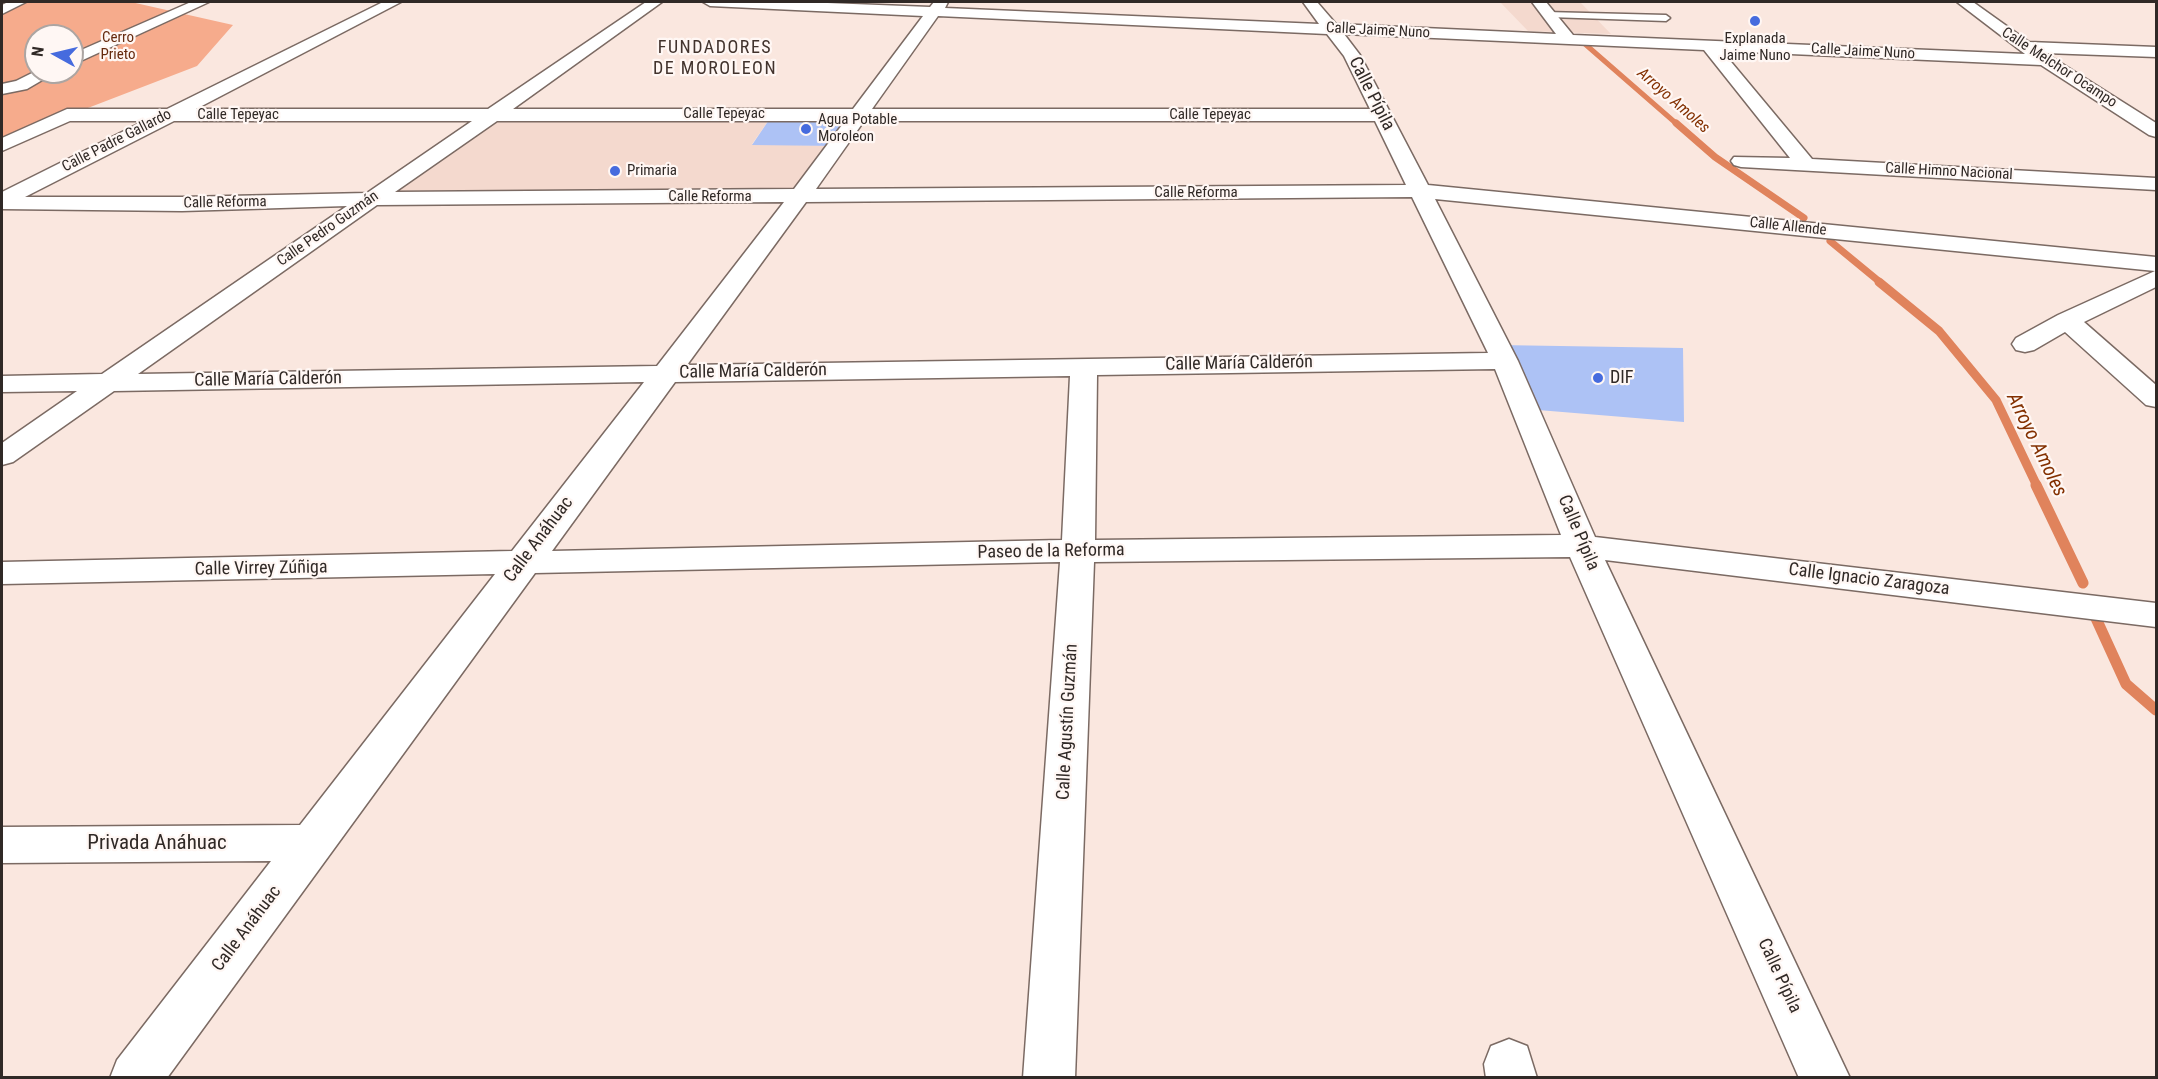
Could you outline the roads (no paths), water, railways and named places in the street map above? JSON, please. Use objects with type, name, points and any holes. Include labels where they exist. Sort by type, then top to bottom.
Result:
[{"type":"street","points":[[2,10],[19,2]]},
{"type":"street","points":[[84,55],[202,2]]},
{"type":"street","name":"Calle Padre Gallardo","points":[[2,202],[166,116],[394,2]]},
{"type":"street","name":"Calle Pedro Guzmán","points":[[2,456],[655,2]]},
{"type":"street","name":"Calle Jaime Nuno","points":[[710,2],[936,7],[1334,29],[2046,60]]},
{"type":"street","name":"Calle Pípila","points":[[1310,2],[1334,29],[1352,55],[1505,361],[1582,546],[1825,1077]]},
{"type":"street","name":"Calle Melchor Ocampo","points":[[1964,2],[2025,47],[2157,131]]},
{"type":"street","name":"Calle Anáhuac","points":[[135,1077],[800,196],[936,7]]},
{"type":"street","points":[[1544,8],[1569,40]]},
{"type":"street","points":[[1709,45],[1806,165]]},
{"type":"street","points":[[2025,47],[2157,52]]},
{"type":"street","points":[[2,89],[24,84]]},
{"type":"street","name":"Calle Tepeyac","points":[[2,145],[67,115],[1382,115]]},
{"type":"street","name":"Calle Himno Nacional","points":[[1741,161],[2157,184]]},
{"type":"street","name":"Calle Reforma","points":[[2,202],[182,204],[371,200],[1419,191]]},
{"type":"street","name":"Calle Allende","points":[[1419,191],[2157,264]]},
{"type":"street","points":[[2025,344],[2067,320],[2157,278]]},
{"type":"street","points":[[2067,320],[2157,399]]},
{"type":"street","name":"Calle María Calderón","points":[[2,384],[1505,361]]},
{"type":"street","name":"Calle Agustín Guzmán","points":[[1049,1077],[1078,551],[1084,366]]},
{"type":"street","name":"Paseo de la Reforma","points":[[520,564],[1078,551],[1582,546]]},
{"type":"street","name":"Calle Ignacio Zaragoza","points":[[1582,546],[2157,615]]},
{"type":"street","name":"Calle Virrey Zúñiga","points":[[2,573],[520,564]]},
{"type":"street","name":"Privada Anáhuac","points":[[2,845],[312,843]]},
{"type":"lane","points":[[1544,8],[1666,18]]},
{"type":"waterway","name":"Arroyo Amoles","points":[[1585,44],[1678,125]]},
{"type":"waterway","name":"Arroyo Amoles","points":[[1676,123],[1715,157],[1804,218]]},
{"type":"waterway","name":"Arroyo Amoles","points":[[1830,241],[1881,283]]},
{"type":"waterway","name":"Arroyo Amoles","points":[[1879,282],[1939,331],[1996,400],[2037,486]]},
{"type":"waterway","name":"Arroyo Amoles","points":[[2036,485],[2083,583]]},
{"type":"waterway","name":"Arroyo Amoles","points":[[2094,614],[2126,684],[2156,710]]},
{"type":"place","name":"Explanada Jaime Nuno","points":[[1755,21]]},
{"type":"place","name":"Agua Potable Moroleon","points":[[806,129]]},
{"type":"place","name":"Primaria","points":[[615,171]]},
{"type":"place","name":"DIF","points":[[1598,378]]},
{"type":"district","name":"FUNDADORES DE MOROLEON","points":[[715,58]]},
{"type":"park label","name":"Cerro Prieto","points":[[118,46]]}]
